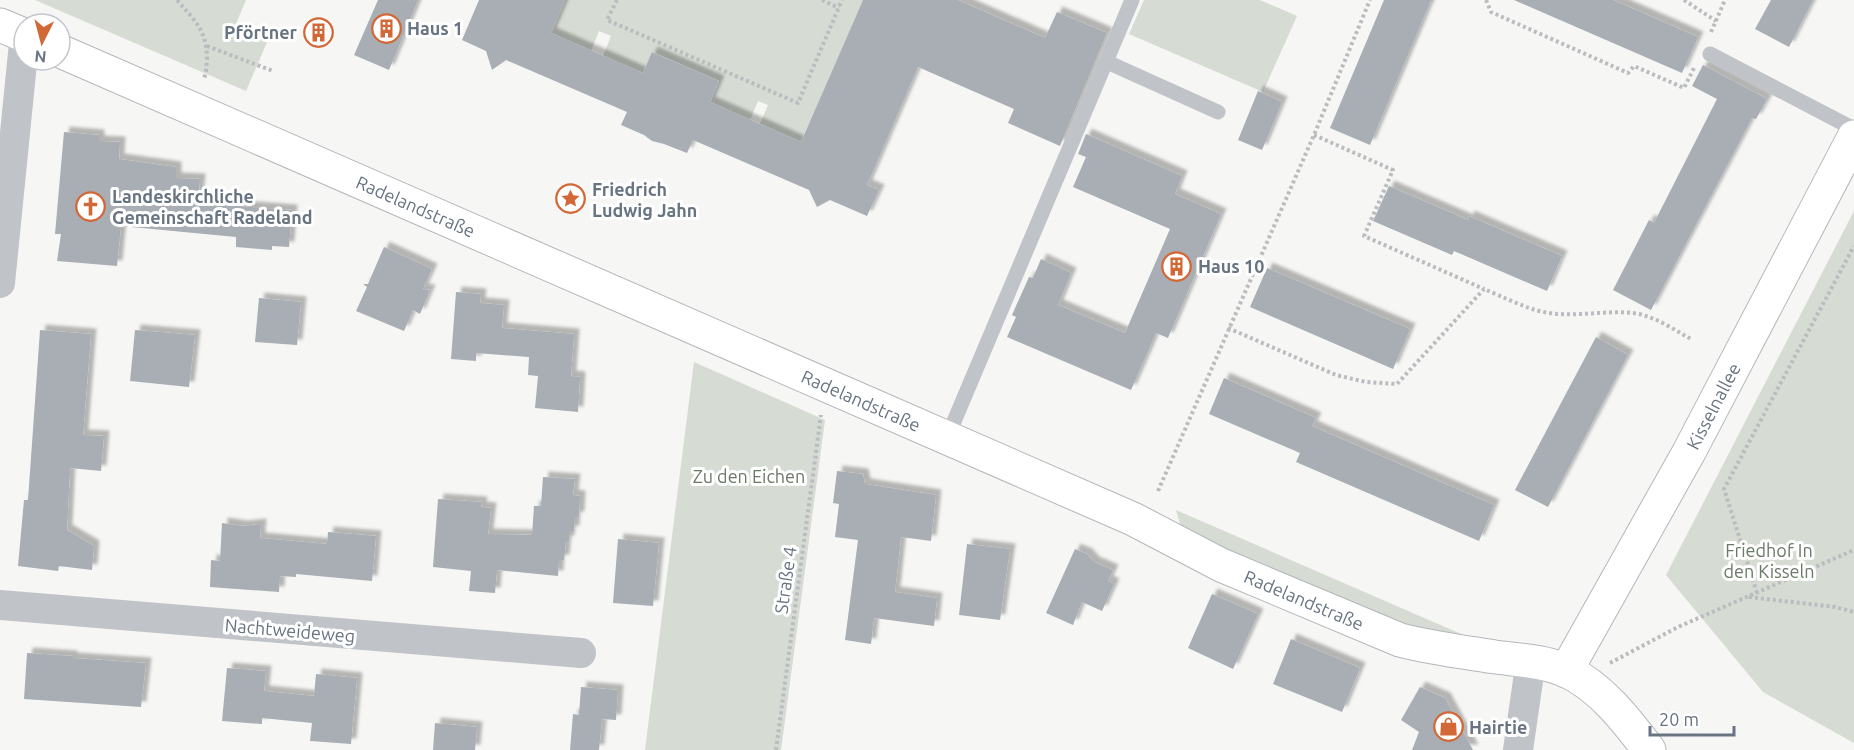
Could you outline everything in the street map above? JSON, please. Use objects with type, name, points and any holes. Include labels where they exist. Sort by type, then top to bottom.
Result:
[{"type":"street","name":"Radelandstraße","points":[[72,56],[1136,520],[1221,565],[1400,640],[1429,647],[1531,660],[1566,671],[1589,685],[1625,719],[1649,750]]},
{"type":"street","points":[[0,283],[21,72]]},
{"type":"street","name":"Kisselnallee","points":[[1566,671],[1689,452],[1854,137]]},
{"type":"street","name":"Nachtweideweg","points":[[0,605],[581,653]]},
{"type":"street","points":[[1518,750],[1531,660]]},
{"type":"lane","points":[[946,438],[1132,0]]},
{"type":"lane","points":[[1705,51],[1854,129]]},
{"type":"lane","points":[[1107,62],[1218,112]]},
{"type":"path","points":[[177,0],[201,27],[207,46],[204,78]]},
{"type":"path","points":[[617,0],[608,20],[798,103],[842,0]]},
{"type":"path","points":[[822,0],[839,8]]},
{"type":"path","points":[[1158,491],[1314,135],[1370,0]]},
{"type":"path","points":[[1486,0],[1491,12],[1628,72],[1634,66],[1684,88],[1705,51],[1725,0]]},
{"type":"path","points":[[1684,0],[1716,21]]},
{"type":"path","points":[[207,46],[273,71]]},
{"type":"path","points":[[1314,135],[1393,170],[1364,236],[1542,312],[1580,315],[1610,312],[1635,313],[1657,321],[1691,339]]},
{"type":"path","points":[[1757,593],[1724,489],[1854,246]]},
{"type":"path","points":[[1228,328],[1336,375],[1366,382],[1397,384],[1484,289]]},
{"type":"path","name":"Straße 4","points":[[776,750],[821,414]]},
{"type":"path","points":[[1609,663],[1678,627],[1854,550]]},
{"type":"path","points":[[1748,597],[1835,607],[1854,612]]},
{"type":"green space","points":[[35,0],[246,0],[235,26],[268,40],[246,91],[72,16],[72,12],[63,12]]},
{"type":"green space","points":[[565,0],[863,0],[801,142],[760,124],[768,105],[758,101],[750,120],[710,102],[719,81],[653,52],[643,73],[603,56],[611,36],[599,31],[591,51],[551,33]]},
{"type":"green space","points":[[1144,0],[1260,0],[1297,16],[1263,92],[1129,34]]},
{"type":"green space","name":"Friedhof In den Kisseln","points":[[1854,211],[1854,743],[1763,692],[1666,575]]},
{"type":"green space","name":"Zu den Eichen","points":[[694,362],[825,420],[781,750],[645,750]]},
{"type":"green space","points":[[1176,510],[1468,637],[1402,628],[1182,531]]},
{"type":"building","name":"Haus 1","points":[[378,0],[418,0],[389,70],[354,55]]},
{"type":"building","points":[[479,0],[565,0],[551,33],[643,73],[652,52],[719,81],[710,102],[801,142],[863,0],[958,0],[1045,38],[1057,12],[1107,33],[1060,146],[1008,123],[1014,109],[918,67],[867,185],[879,190],[867,216],[830,200],[817,207],[809,190],[693,140],[687,153],[652,141],[621,125],[627,112],[506,60],[492,70],[486,51],[462,40]]},
{"type":"building","points":[[1384,0],[1431,0],[1370,145],[1330,128]]},
{"type":"building","points":[[1514,0],[1613,0],[1698,37],[1682,73]]},
{"type":"building","points":[[1771,0],[1813,0],[1789,47],[1755,29]]},
{"type":"building","points":[[1703,65],[1767,99],[1756,119],[1752,118],[1651,310],[1613,290],[1649,220],[1654,223],[1717,99],[1692,86]]},
{"type":"building","points":[[1258,91],[1282,102],[1262,150],[1238,140]]},
{"type":"building","points":[[64,132],[99,135],[99,141],[120,142],[119,159],[176,167],[176,178],[200,179],[198,203],[292,210],[289,247],[272,246],[272,250],[236,247],[236,237],[121,226],[117,266],[57,261],[61,234],[55,234]]},
{"type":"building","name":"Haus 10","points":[[1086,134],[1182,176],[1175,194],[1221,214],[1168,338],[1156,333],[1131,390],[1007,337],[1016,317],[1012,315],[1029,277],[1033,278],[1041,259],[1071,273],[1058,305],[1125,333],[1170,229],[1073,187],[1086,157],[1078,154]]},
{"type":"building","points":[[1389,186],[1468,220],[1469,216],[1562,256],[1547,291],[1454,251],[1452,255],[1373,221]]},
{"type":"building","points":[[384,247],[432,269],[423,289],[430,290],[420,314],[413,310],[404,331],[356,311],[367,287],[363,284],[368,284]]},
{"type":"building","points":[[1267,268],[1410,329],[1393,369],[1250,307]]},
{"type":"building","points":[[456,292],[481,294],[480,303],[504,305],[502,328],[574,334],[571,376],[580,377],[578,412],[535,408],[538,376],[528,375],[529,357],[476,353],[476,361],[451,359]]},
{"type":"building","points":[[259,298],[301,302],[297,345],[255,342]]},
{"type":"building","points":[[40,330],[91,334],[83,435],[104,436],[101,471],[70,468],[67,530],[94,546],[92,570],[59,566],[58,571],[18,566],[24,500],[28,500]]},
{"type":"building","points":[[135,330],[195,335],[189,387],[130,381]]},
{"type":"building","points":[[1596,337],[1628,355],[1548,507],[1515,490]]},
{"type":"building","points":[[1224,378],[1316,418],[1312,426],[1494,505],[1479,541],[1296,462],[1300,453],[1209,414]]},
{"type":"building","points":[[837,471],[863,474],[865,484],[936,495],[931,541],[901,537],[895,592],[937,598],[934,626],[874,618],[871,644],[845,640],[858,540],[835,537],[839,504],[833,503]]},
{"type":"building","points":[[543,477],[575,479],[573,495],[580,496],[579,517],[575,517],[574,531],[570,531],[569,541],[566,541],[564,560],[559,560],[558,576],[497,570],[495,593],[469,591],[471,571],[433,567],[438,499],[482,502],[481,507],[491,508],[488,534],[532,535],[534,506],[541,506]]},
{"type":"building","points":[[222,523],[242,526],[261,524],[260,538],[327,544],[328,532],[376,536],[372,581],[296,574],[296,577],[280,576],[279,592],[210,587],[211,560],[220,561]]},
{"type":"building","points":[[618,539],[659,543],[653,606],[613,603]]},
{"type":"building","points":[[967,544],[1010,549],[1000,620],[959,615]]},
{"type":"building","points":[[1075,549],[1087,554],[1094,562],[1113,570],[1108,581],[1114,584],[1102,611],[1082,602],[1073,625],[1046,613]]},
{"type":"building","points":[[1212,594],[1258,614],[1233,669],[1188,648]]},
{"type":"building","points":[[1291,639],[1360,668],[1342,712],[1273,684]]},
{"type":"building","points":[[27,653],[146,663],[141,707],[24,699]]},
{"type":"building","points":[[227,668],[266,671],[264,691],[314,696],[316,674],[357,678],[351,744],[310,741],[312,723],[262,718],[262,724],[222,721]]},
{"type":"building","points":[[581,687],[618,690],[616,720],[602,719],[599,750],[570,750],[573,714],[579,715]]},
{"type":"building","points":[[1420,687],[1445,698],[1473,750],[1412,750],[1419,732],[1401,720]]},
{"type":"building","points":[[435,723],[477,727],[475,750],[433,750]]},
{"type":"place","name":"Haus 1","points":[[386,28]]},
{"type":"place","name":"Pförtner","points":[[318,32]]},
{"type":"place","name":"Friedrich Ludwig Jahn","points":[[571,199]]},
{"type":"place","name":"Landeskirchliche Gemeinschaft Radeland","points":[[91,206]]},
{"type":"place","name":"Haus 10","points":[[1177,266]]},
{"type":"place","name":"Hairtie","points":[[1448,727]]}]
